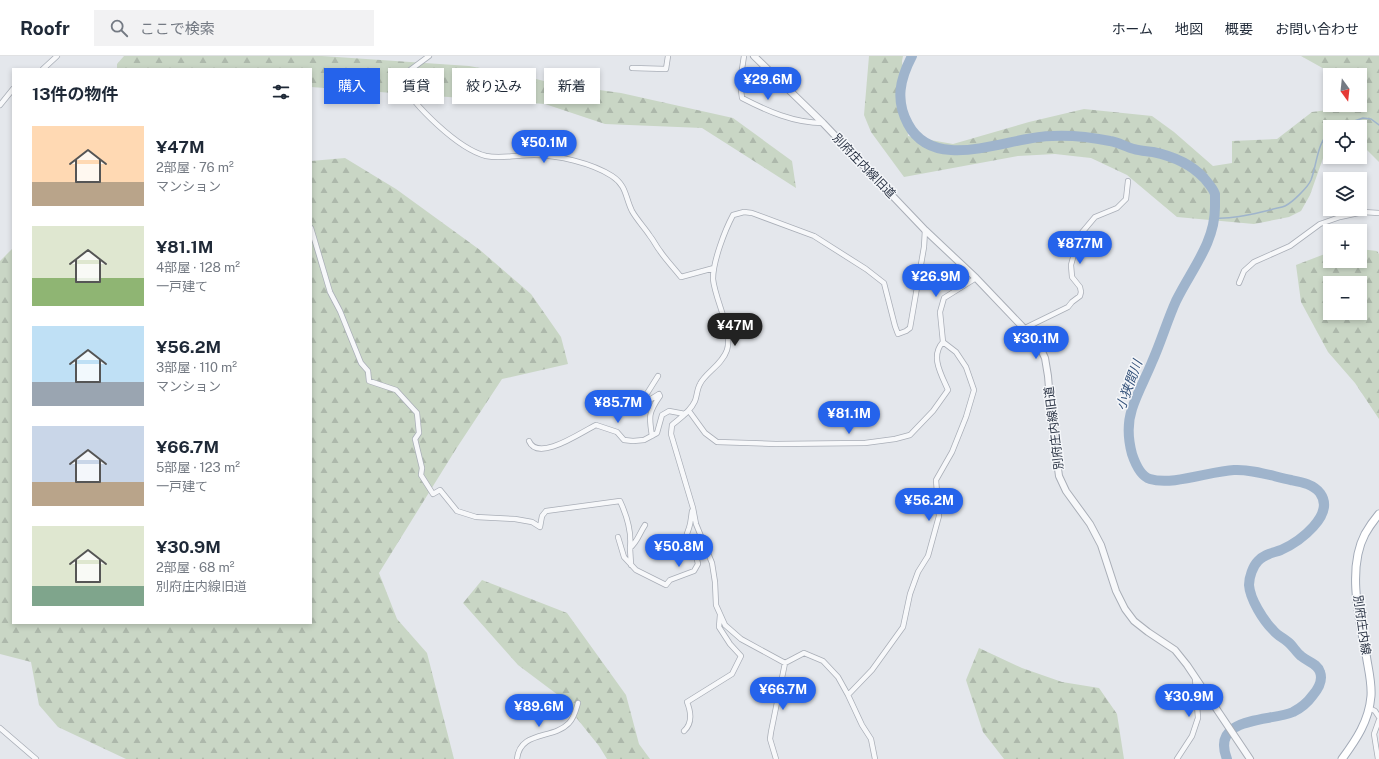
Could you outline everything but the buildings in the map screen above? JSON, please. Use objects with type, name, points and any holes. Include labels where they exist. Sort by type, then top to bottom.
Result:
[{"type":"main road","name":"別府庄内線","points":[[1342,759],[1360,734],[1365,722],[1371,696],[1370,680],[1359,612],[1356,569],[1358,554],[1365,533],[1379,514]]},
{"type":"street","points":[[44,68],[56,56]]},
{"type":"street","points":[[429,56],[406,73],[401,81],[411,97],[435,122],[460,143],[485,156],[555,156],[577,161],[610,174],[624,187],[632,212],[681,277],[714,268]]},
{"type":"street","points":[[632,68],[666,69],[668,56]]},
{"type":"street","points":[[744,56],[740,82],[742,98],[794,119],[823,124]]},
{"type":"street","name":"別府庄内線旧道","points":[[754,56],[1038,342],[1045,358],[1059,476],[1066,491],[1090,524],[1101,545],[1116,591],[1125,609],[1134,621],[1175,650],[1187,665],[1250,759]]},
{"type":"street","points":[[0,105],[12,90]]},
{"type":"street","points":[[1025,328],[1068,307],[1080,296],[1080,286],[1072,277],[1071,265],[1079,236],[1095,217],[1117,208],[1126,199],[1128,181]]},
{"type":"street","points":[[785,663],[741,639],[725,625],[716,604],[712,563],[698,530],[671,434],[672,425],[687,412],[694,402],[700,383],[718,365],[726,351],[728,341],[726,328],[717,297],[714,268],[726,227],[733,215],[744,212],[765,217],[814,236],[866,269],[884,283],[898,334],[906,332],[910,328],[926,230]]},
{"type":"street","points":[[1240,283],[1244,271],[1254,262],[1290,246],[1320,224],[1340,217],[1363,212],[1379,213]]},
{"type":"street","points":[[312,231],[330,292],[340,311],[361,363],[368,371],[369,381],[396,390],[417,413],[419,433],[415,439],[422,468],[421,475],[433,494],[440,490],[458,511],[476,517],[515,519],[532,522],[540,528],[542,516],[546,511],[620,501],[630,526],[631,564]]},
{"type":"street","points":[[943,342],[940,312],[944,298],[976,278]]},
{"type":"street","points":[[529,441],[529,444],[533,447],[548,449],[561,444],[596,425],[617,432],[624,440],[644,440],[657,433],[662,415],[669,411],[687,412],[705,433],[717,442],[836,444],[865,443],[903,438],[910,435],[933,411],[948,390],[936,358],[938,347],[943,342]]},
{"type":"street","points":[[848,695],[872,670],[903,627],[910,594],[918,572],[928,556],[939,516],[936,480],[952,452],[966,417],[974,390],[972,381],[959,357],[950,346],[943,342]]},
{"type":"street","points":[[652,436],[649,417],[660,396],[659,394],[643,404],[641,403],[658,376]]},
{"type":"street","points":[[618,537],[624,557],[636,570],[666,585],[670,580],[694,571],[698,564],[698,557],[695,551],[690,549],[685,543],[685,537],[690,526],[693,508]]},
{"type":"street","points":[[630,548],[637,542],[639,534],[645,525]]},
{"type":"street","points":[[684,731],[689,726],[691,713],[687,702],[732,674],[741,656],[730,644],[719,627],[720,613]]},
{"type":"street","points":[[785,663],[804,653],[823,661],[838,677],[848,695],[862,725],[871,739],[875,759]]},
{"type":"street","points":[[776,759],[770,739],[785,663]]},
{"type":"street","points":[[1177,759],[1192,736],[1198,718],[1194,676]]},
{"type":"street","points":[[517,759],[520,748],[526,741],[561,730],[569,723],[578,703]]},
{"type":"street","points":[[1369,708],[1375,711],[1379,719],[1374,734],[1378,759]]},
{"type":"street","points":[[0,728],[36,759]]},
{"type":"green space","points":[[124,56],[322,56],[480,68],[452,68],[452,97],[444,97],[444,68],[388,68],[388,93],[380,92],[380,68],[324,68],[324,88],[312,87],[312,68],[117,68],[117,64]]},
{"type":"green space","points":[[869,56],[903,56],[902,61],[908,136],[953,144],[1029,122],[1084,109],[1152,116],[1174,132],[1213,166],[1232,163],[1232,141],[1277,139],[1312,112],[1323,111],[1323,112],[1367,112],[1367,68],[1323,68],[1301,56],[1379,56],[1379,162],[1367,150],[1367,120],[1323,120],[1323,158],[1310,195],[1301,211],[1289,217],[1254,224],[1177,217],[1127,175],[1091,158],[1055,154],[1018,156],[904,177],[871,132],[864,115]]},
{"type":"green space","points":[[536,79],[544,81],[544,104],[536,103]]},
{"type":"green space","points":[[600,90],[621,93],[733,118],[792,161],[796,188],[702,128],[605,124],[545,104],[600,104]]},
{"type":"green space","points":[[345,158],[396,189],[480,250],[531,294],[561,337],[568,364],[502,379],[456,449],[379,573],[397,619],[427,653],[454,759],[126,759],[58,727],[39,705],[31,662],[0,654],[0,261],[12,249],[12,624],[312,624],[312,161]]},
{"type":"green space","points":[[1367,250],[1377,251],[1379,254],[1379,419],[1355,383],[1328,352],[1301,302],[1296,265],[1323,255],[1323,268],[1367,268]]},
{"type":"green space","points":[[482,580],[567,613],[626,695],[639,744],[650,759],[607,759],[599,746],[558,695],[518,665],[463,603]]},
{"type":"green space","points":[[979,648],[1022,668],[1062,682],[1099,688],[1117,714],[1124,759],[1004,759],[983,732],[966,680]]},
{"type":"waterway","name":"小狭間川","points":[[912,56],[902,81],[900,98],[901,106],[908,124],[920,139],[936,147],[954,150],[974,149],[1052,136],[1095,138],[1113,142],[1136,150],[1153,152],[1181,161],[1199,173],[1209,184],[1215,194],[1214,220],[1207,244],[1176,301],[1132,409],[1129,420],[1129,432],[1133,458],[1143,475],[1150,479],[1169,481],[1225,471],[1241,470],[1262,473],[1307,484],[1314,487],[1320,493],[1324,501],[1323,510],[1313,527],[1297,541],[1281,550],[1266,555],[1258,561],[1254,566],[1249,585],[1254,603],[1269,626],[1290,644],[1301,656],[1319,669],[1321,675],[1320,684],[1309,700],[1302,707],[1293,712],[1245,723],[1234,728],[1227,735],[1224,745],[1227,759]]},
{"type":"waterway","points":[[1357,120],[1363,118],[1371,119],[1379,125]]},
{"type":"waterway","points":[[1215,218],[1236,217],[1283,207],[1288,204],[1304,190],[1311,180],[1323,140]]}]
